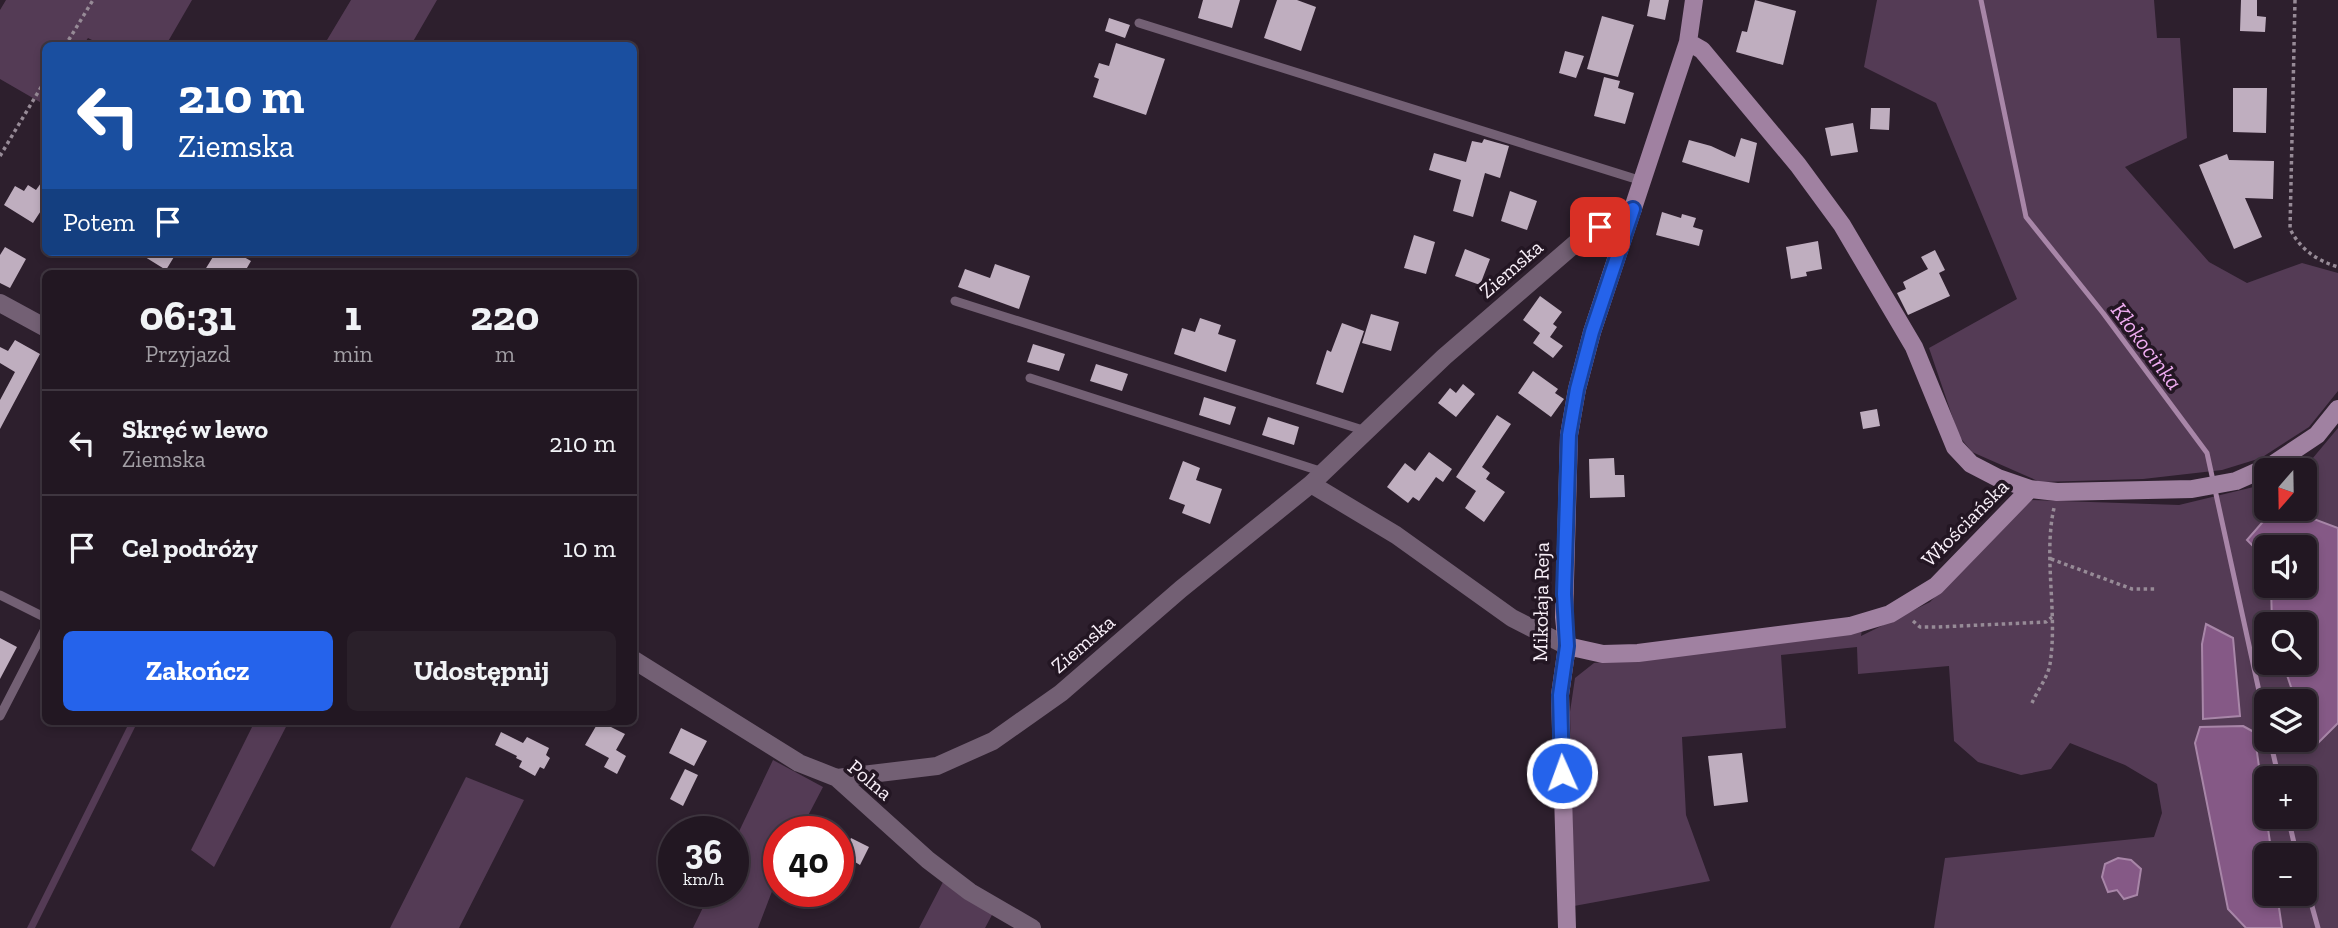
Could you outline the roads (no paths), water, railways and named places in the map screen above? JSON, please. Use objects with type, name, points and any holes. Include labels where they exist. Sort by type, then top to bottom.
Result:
[{"type":"street","name":"Mikołaja Reja","points":[[1567,928],[1560,695],[1567,646],[1564,617],[1569,435],[1577,389],[1592,332],[1688,42],[1694,0]]},
{"type":"street","points":[[1688,42],[1702,50],[1798,165],[1842,225],[1914,346],[1955,447],[1971,464],[1998,478],[2030,489]]},
{"type":"street","name":"Ziemska","points":[[837,778],[937,766],[993,741],[1061,693],[1181,589],[1317,478],[1444,357],[1584,236],[1633,209]]},
{"type":"street","points":[[0,303],[42,326]]},
{"type":"street","name":"Włościańska","points":[[1567,646],[1603,654],[1638,653],[1850,626],[1890,614],[1936,586],[2030,489],[2057,492],[2192,489],[2236,481],[2272,465],[2317,435],[2338,410]]},
{"type":"street","points":[[1317,478],[1512,618],[1567,646]]},
{"type":"street","name":"Polna","points":[[637,662],[799,764],[837,778],[928,860],[970,892],[1032,928]]},
{"type":"lane","points":[[1139,23],[1642,181]]},
{"type":"lane","points":[[956,300],[1366,431]]},
{"type":"lane","points":[[1030,378],[1317,478]]},
{"type":"lane","points":[[0,595],[42,616]]},
{"type":"lane","points":[[0,716],[42,635]]},
{"type":"waterway","name":"Kłokocinka","points":[[1981,0],[2026,217],[2103,313],[2207,453],[2259,689]]},
{"type":"waterway","name":"Kłokocinka","points":[[2273,752],[2276,766]]},
{"type":"waterway","name":"Kłokocinka","points":[[2291,829],[2294,843]]},
{"type":"waterway","name":"Kłokocinka","points":[[2312,906],[2318,928]]}]
